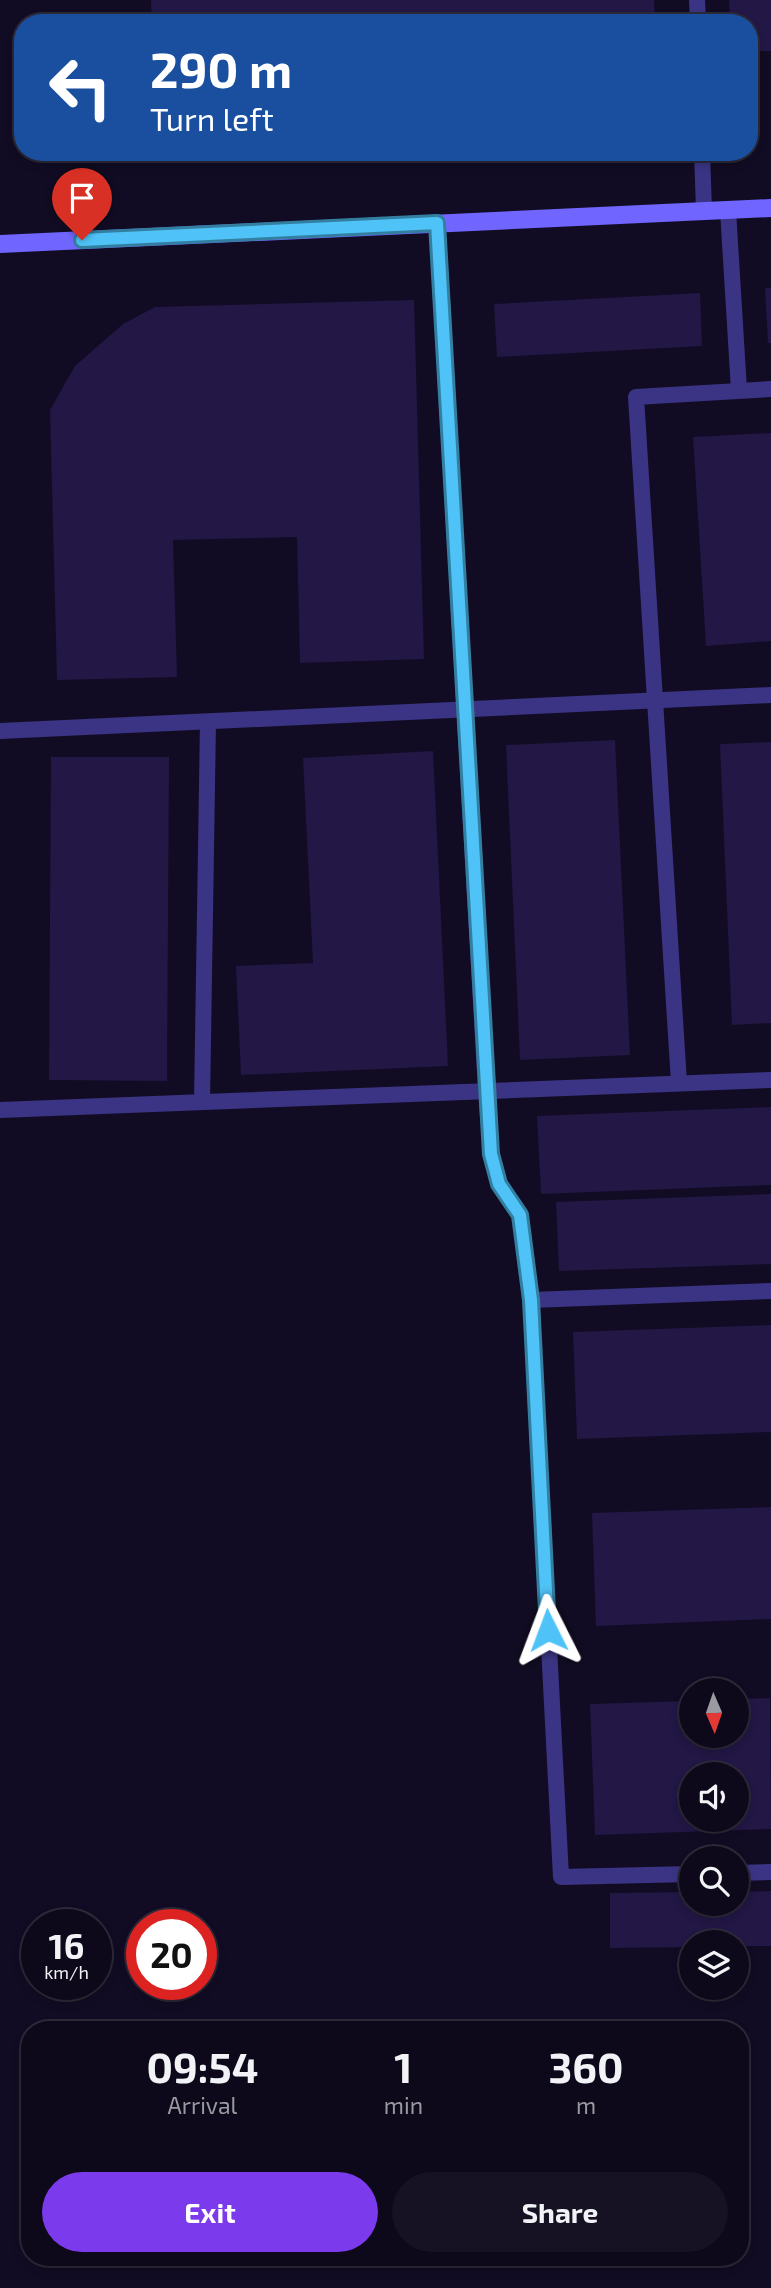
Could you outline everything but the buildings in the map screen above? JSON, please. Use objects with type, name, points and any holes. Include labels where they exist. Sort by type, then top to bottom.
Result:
[{"type":"main road","points":[[0,244],[771,208]]},
{"type":"lane","points":[[702,161],[704,211]]},
{"type":"lane","points":[[727,210],[738,390]]},
{"type":"lane","points":[[437,223],[486,1091],[491,1154],[499,1184],[520,1215],[531,1300],[561,1877],[679,1874]]},
{"type":"lane","points":[[679,1083],[636,397],[771,388]]},
{"type":"lane","points":[[0,731],[771,695]]},
{"type":"lane","points":[[202,1102],[208,722]]},
{"type":"lane","points":[[0,1110],[771,1080]]},
{"type":"lane","points":[[531,1300],[771,1291]]},
{"type":"lane","points":[[749,1873],[771,1872]]},
{"type":"route","points":[[82,240],[437,223],[491,1154],[499,1184],[520,1215],[531,1300],[548,1630]]}]
